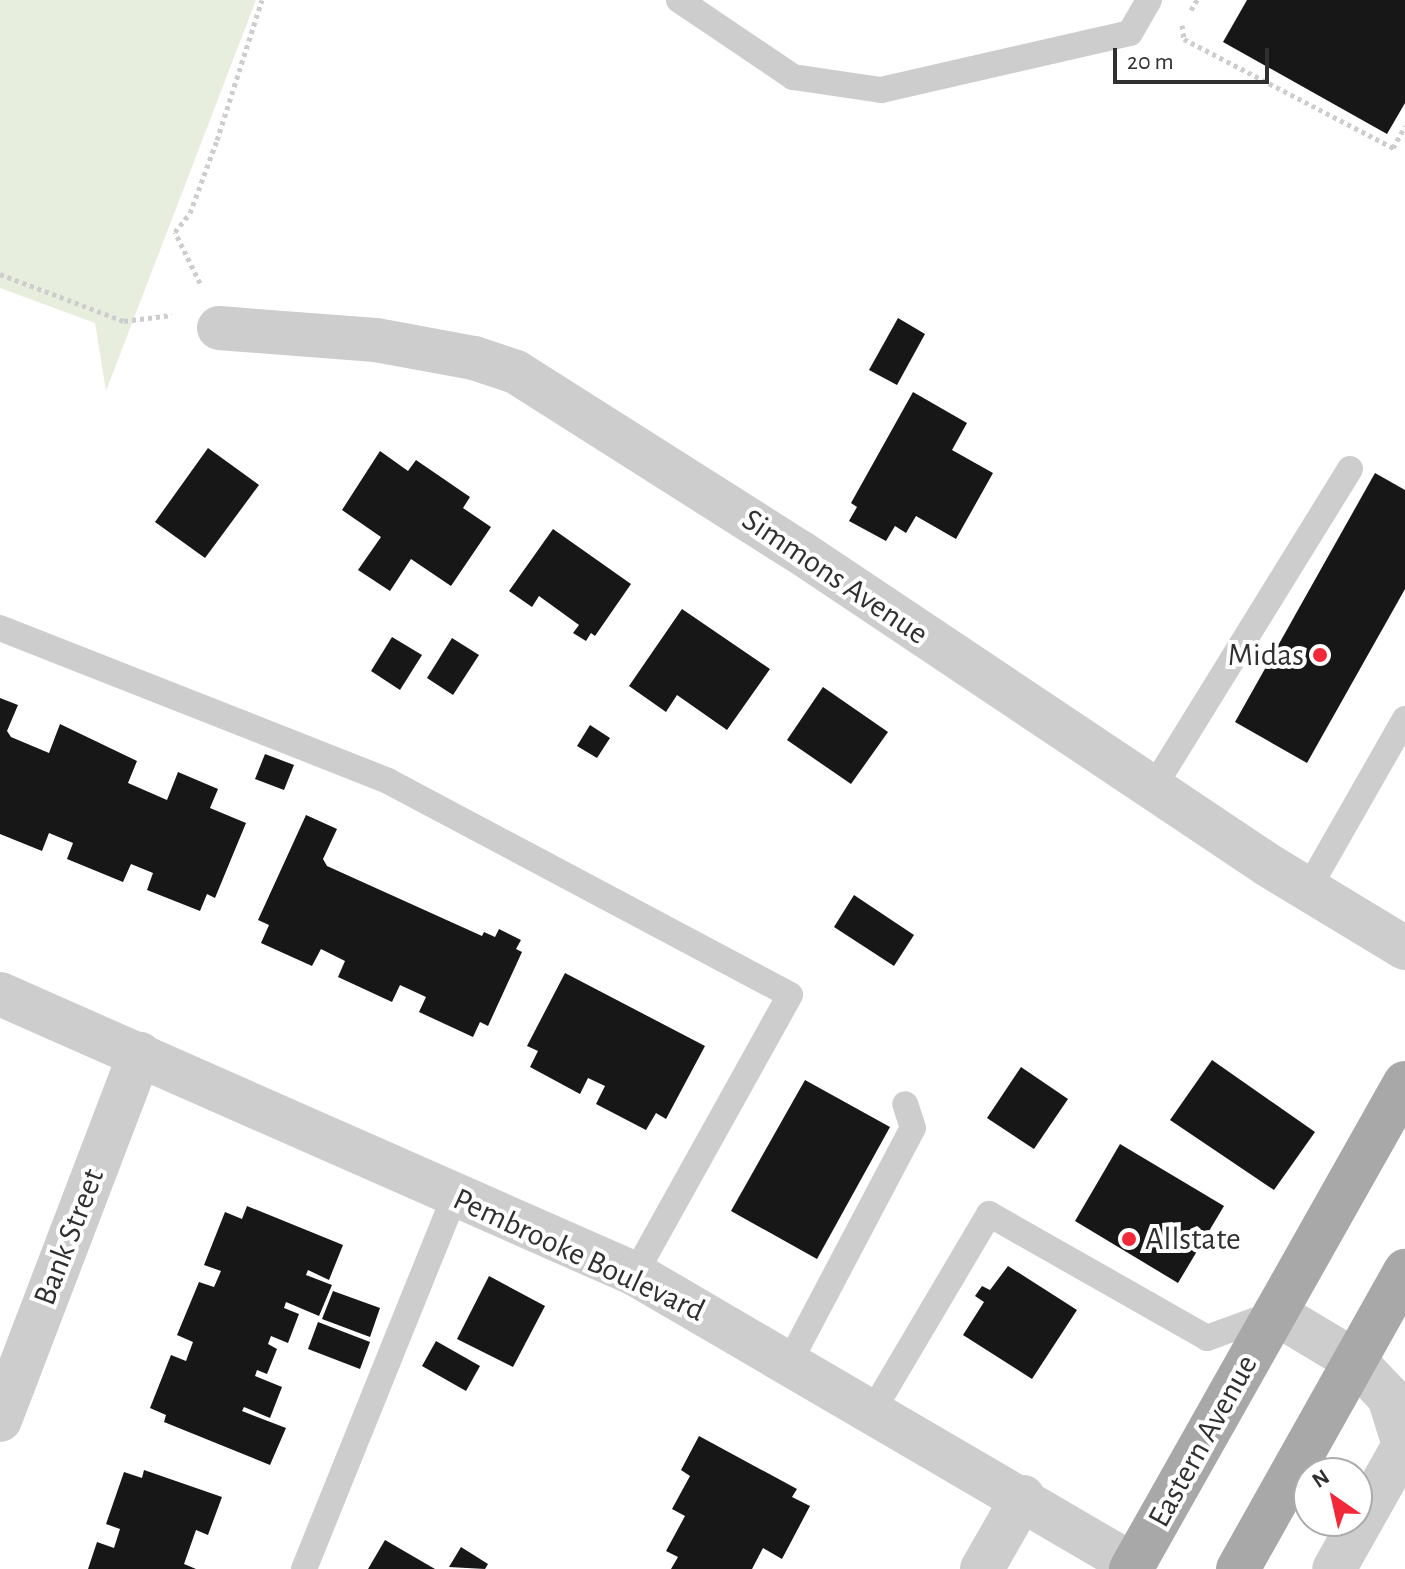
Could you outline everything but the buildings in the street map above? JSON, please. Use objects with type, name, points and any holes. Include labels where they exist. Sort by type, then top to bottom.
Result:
[{"type":"main road","name":"Eastern Avenue","points":[[1134,1568],[1405,1083]]},
{"type":"main road","points":[[1238,1569],[1405,1271]]},
{"type":"street","name":"Simmons Avenue","points":[[219,328],[376,340],[474,358],[516,372],[800,552],[1153,788],[1405,948]]},
{"type":"street","name":"Pembrooke Boulevard","points":[[0,994],[635,1274],[1023,1497],[1134,1568]]},
{"type":"street","name":"Bank Street","points":[[0,1420],[140,1054]]},
{"type":"street","points":[[1275,1313],[1355,1361],[1389,1397],[1404,1445],[1334,1569]]},
{"type":"street","points":[[982,1569],[1023,1497]]},
{"type":"lane","points":[[679,0],[793,77],[881,90],[1130,33],[1149,0]]},
{"type":"lane","points":[[1153,788],[1350,469]]},
{"type":"lane","points":[[0,628],[388,781],[790,995],[635,1274]]},
{"type":"lane","points":[[1308,889],[1405,719]]},
{"type":"lane","points":[[790,1361],[913,1128],[905,1104]]},
{"type":"lane","points":[[304,1569],[455,1196]]},
{"type":"lane","points":[[872,1412],[989,1214],[1207,1338],[1275,1313]]},
{"type":"path","points":[[219,328],[175,232],[190,213],[262,0]]},
{"type":"path","points":[[1197,0],[1182,25],[1184,39],[1393,148],[1405,126]]},
{"type":"path","points":[[0,274],[124,321],[165,314],[219,328]]},
{"type":"green space","points":[[0,0],[256,0],[106,391],[95,323],[0,288]]},
{"type":"place","name":"Midas","points":[[1320,655]]},
{"type":"place","name":"Allstate","points":[[1129,1239]]}]
